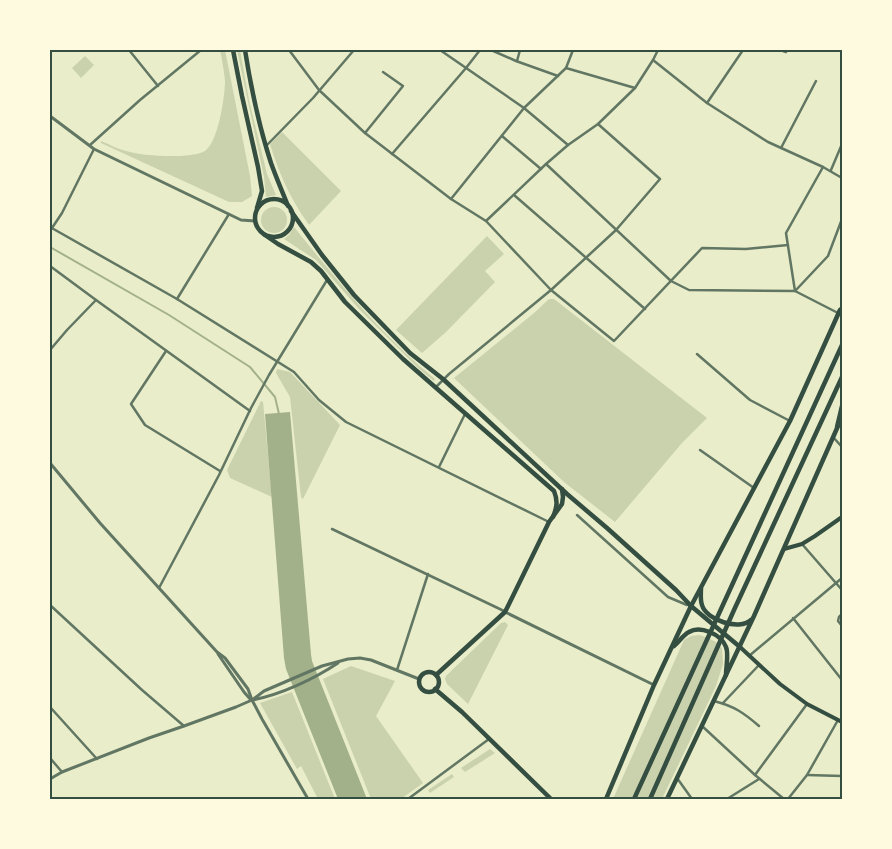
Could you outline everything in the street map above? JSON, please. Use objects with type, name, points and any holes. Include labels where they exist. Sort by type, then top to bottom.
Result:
[{"type":"main road","points":[[232,50],[262,191],[255,214],[255,221],[260,231],[278,244],[311,262],[321,271],[345,302],[403,359],[435,389],[554,491],[557,500],[553,517]]},
{"type":"main road","points":[[245,50],[252,94],[266,146],[293,218],[292,224],[283,234],[277,237],[264,235]]},
{"type":"main road","points":[[257,208],[272,199],[283,202],[288,206]]},
{"type":"main road","points":[[291,212],[354,295],[410,352],[443,379],[562,489],[676,590],[691,606],[780,684],[807,704],[840,721]]},
{"type":"main road","points":[[606,799],[654,685],[691,606],[790,421],[842,307]]},
{"type":"main road","points":[[634,799],[842,345]]},
{"type":"main road","points":[[650,799],[734,610],[842,377]]},
{"type":"main road","points":[[837,427],[842,406]]},
{"type":"main road","points":[[667,799],[726,678],[842,415]]},
{"type":"main road","points":[[436,675],[504,612],[510,604],[550,522],[562,504],[562,489]]},
{"type":"main road","points":[[784,548],[802,544],[842,517]]},
{"type":"main road","points":[[701,587],[702,605],[707,613],[724,623],[748,623],[754,616]]},
{"type":"main road","points":[[671,650],[687,633],[694,630],[715,634],[727,648],[726,678]]},
{"type":"main road","points":[[426,672],[436,675],[438,682],[435,690],[430,692],[422,690],[419,685],[419,679],[426,672]]},
{"type":"main road","points":[[435,690],[490,738],[551,799]]},
{"type":"street","points":[[130,50],[158,86]]},
{"type":"street","points":[[90,145],[140,100],[201,50]]},
{"type":"street","points":[[289,50],[318,90],[365,133],[451,199],[486,221],[551,290],[614,341],[702,248],[746,249],[788,246]]},
{"type":"street","points":[[266,146],[354,50]]},
{"type":"street","points":[[440,50],[524,108],[568,145]]},
{"type":"street","points":[[392,154],[480,50]]},
{"type":"street","points":[[491,50],[558,76]]},
{"type":"street","points":[[516,61],[520,50]]},
{"type":"street","points":[[451,199],[524,108],[566,68],[573,50]]},
{"type":"street","points":[[486,221],[546,164],[568,145],[598,124],[635,88],[658,50]]},
{"type":"street","points":[[707,103],[743,50]]},
{"type":"street","points":[[780,50],[786,52]]},
{"type":"street","points":[[653,60],[707,103],[768,142],[823,167],[842,178]]},
{"type":"street","points":[[566,68],[635,88]]},
{"type":"street","points":[[365,133],[403,86],[383,72]]},
{"type":"street","points":[[781,148],[816,81]]},
{"type":"street","points":[[50,116],[94,149],[240,220],[255,221]]},
{"type":"street","points":[[435,389],[443,379],[551,290],[616,230],[660,179],[598,124]]},
{"type":"street","points":[[502,136],[541,169]]},
{"type":"street","points":[[831,171],[842,144]]},
{"type":"street","points":[[94,149],[62,213],[51,229],[177,299],[294,372],[319,400],[346,422],[550,522]]},
{"type":"street","points":[[546,164],[672,281],[689,290],[796,291],[839,314]]},
{"type":"street","points":[[796,291],[786,233],[823,167]]},
{"type":"street","points":[[514,195],[645,308]]},
{"type":"street","points":[[177,299],[229,214]]},
{"type":"street","points":[[796,291],[828,256],[842,219]]},
{"type":"street","points":[[50,266],[250,411]]},
{"type":"street","points":[[159,588],[269,375],[327,279]]},
{"type":"street","points":[[50,350],[96,300]]},
{"type":"street","points":[[166,351],[131,404],[146,425],[220,471]]},
{"type":"street","points":[[697,354],[750,400],[790,421]]},
{"type":"street","points":[[439,467],[466,414]]},
{"type":"street","points":[[833,437],[842,447]]},
{"type":"street","points":[[700,450],[754,488]]},
{"type":"street","points":[[50,463],[100,524],[217,652],[244,692],[252,700],[308,799]]},
{"type":"street","points":[[577,515],[668,597],[691,606]]},
{"type":"street","points":[[332,529],[654,685]]},
{"type":"street","points":[[802,544],[842,590]]},
{"type":"street","points":[[397,670],[428,574]]},
{"type":"street","points":[[749,656],[842,578]]},
{"type":"street","points":[[50,604],[142,690],[184,726]]},
{"type":"street","points":[[842,614],[838,622],[842,626]]},
{"type":"street","points":[[793,618],[842,680]]},
{"type":"street","points":[[252,700],[264,691],[322,666],[348,659],[360,658],[371,660],[419,679]]},
{"type":"street","points":[[50,779],[62,772],[150,738],[252,700],[267,698],[324,673],[340,662]]},
{"type":"street","points":[[723,703],[759,665]]},
{"type":"street","points":[[714,701],[737,708],[759,726]]},
{"type":"street","points":[[754,775],[807,704]]},
{"type":"street","points":[[50,707],[97,759]]},
{"type":"street","points":[[788,799],[807,775],[840,721]]},
{"type":"street","points":[[702,726],[754,775],[784,799]]},
{"type":"street","points":[[408,799],[490,738]]},
{"type":"street","points":[[50,758],[62,772]]},
{"type":"street","points":[[807,775],[842,776]]},
{"type":"street","points":[[677,778],[692,799]]},
{"type":"street","points":[[727,799],[759,779]]},
{"type":"shaded area","points":[[220,50],[225,50],[250,176],[252,196],[242,202],[229,202],[101,143],[101,141],[133,153],[153,155],[186,156],[203,152],[208,148],[217,131],[224,98],[224,69]]},
{"type":"shaded area","points":[[237,50],[240,50],[249,100],[267,174],[276,195],[266,197],[264,177]]},
{"type":"shaded area","points":[[85,56],[94,65],[81,78],[72,68]]},
{"type":"shaded area","points":[[282,132],[341,191],[309,225],[286,186],[270,144]]},
{"type":"shaded area","points":[[274,207],[283,211],[287,220],[283,229],[274,233],[265,229],[261,220],[265,211]]},
{"type":"shaded area","points":[[294,227],[378,326],[435,379],[434,381],[419,369],[359,309],[316,260],[284,239]]},
{"type":"shaded area","points":[[487,236],[504,254],[485,271],[495,282],[446,332],[422,353],[396,330]]},
{"type":"shaded area","points":[[549,299],[554,299],[707,418],[682,443],[615,522],[564,482],[454,378]]},
{"type":"shaded area","points":[[277,369],[290,372],[340,425],[303,499],[301,497],[290,397],[276,373]]},
{"type":"shaded area","points":[[261,401],[263,402],[272,497],[230,478],[227,470]]},
{"type":"shaded area","points":[[290,412],[312,661],[367,799],[338,799],[286,669],[265,414]]},
{"type":"shaded area","points":[[505,622],[508,625],[468,704],[447,684],[446,676],[501,623]]},
{"type":"shaded area","points":[[699,635],[716,642],[722,648],[723,664],[716,686],[662,799],[613,799],[684,640],[691,636]]},
{"type":"shaded area","points":[[351,666],[395,681],[376,716],[423,783],[401,799],[371,799],[323,679]]},
{"type":"shaded area","points":[[292,692],[335,799],[318,799],[301,766],[297,769],[260,703]]},
{"type":"shaded area","points":[[490,749],[495,753],[465,772],[461,768]]},
{"type":"shaded area","points":[[452,774],[454,777],[430,793],[428,790]]},
{"type":"waterway","points":[[50,247],[169,315],[250,367],[275,397],[279,414]]}]
